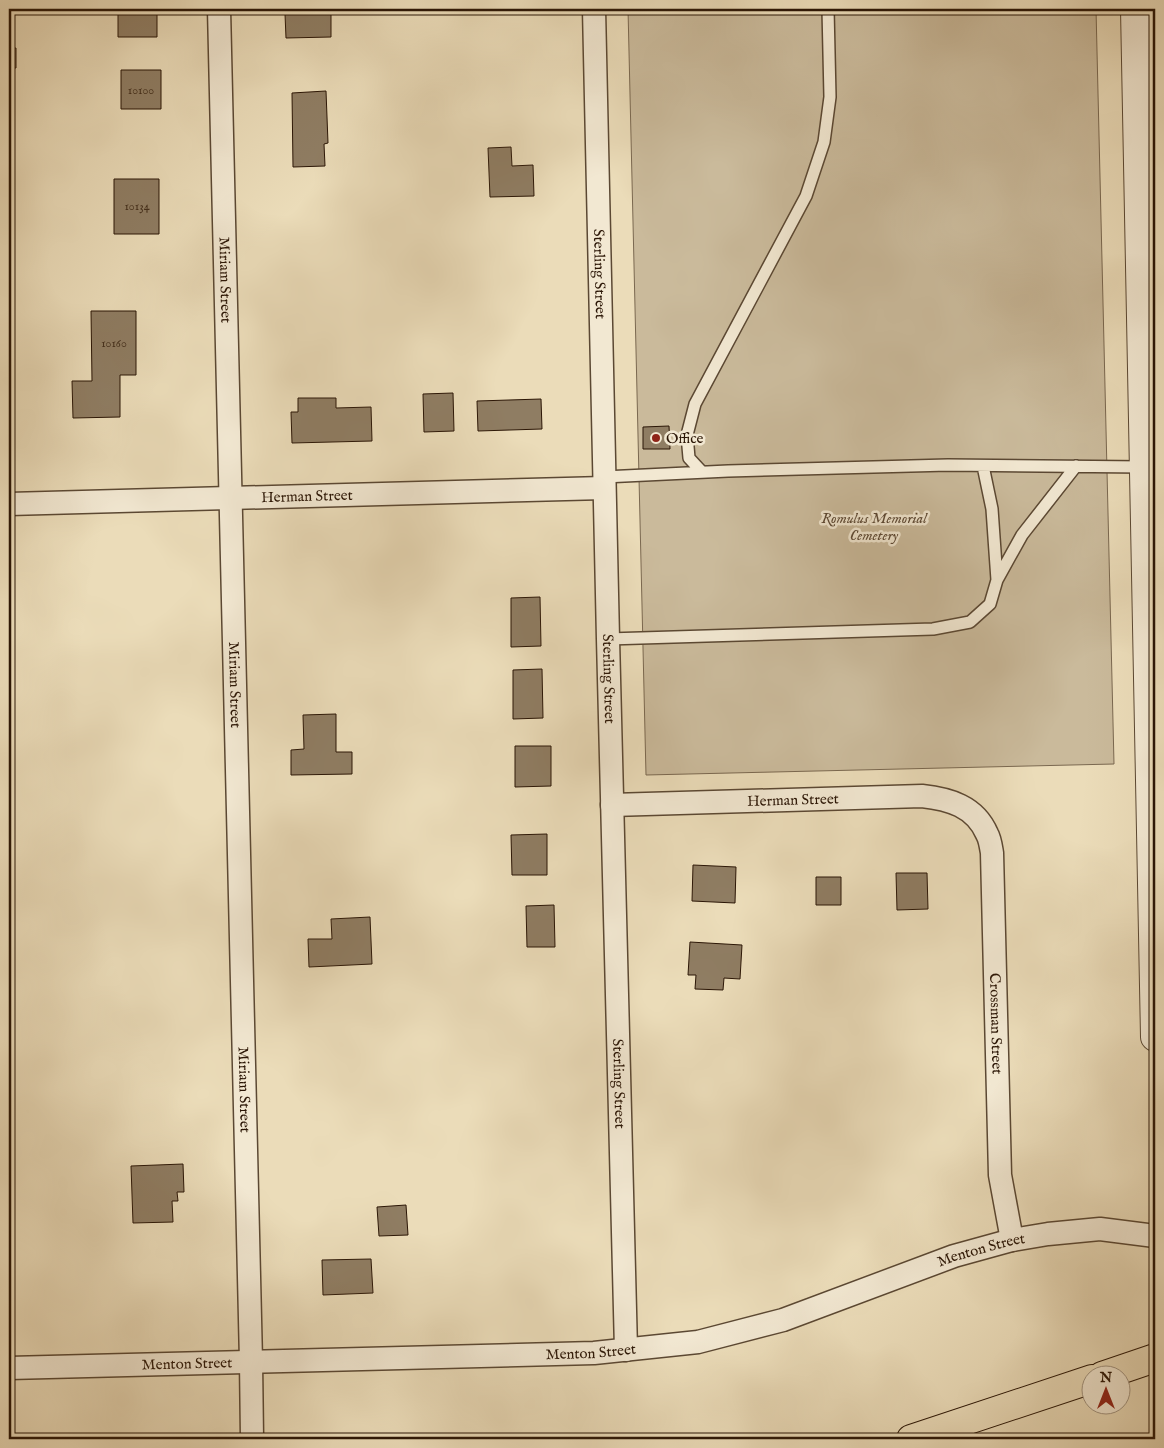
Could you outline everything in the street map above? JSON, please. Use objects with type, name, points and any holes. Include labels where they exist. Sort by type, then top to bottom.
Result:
[{"type":"highway","points":[[1131,1366],[1155,1358]]},
{"type":"highway","points":[[911,1439],[1082,1382]]},
{"type":"street","name":"Miriam Street","points":[[219,9],[252,1439]]},
{"type":"street","name":"Sterling Street","points":[[594,9],[626,1350]]},
{"type":"street","points":[[1135,9],[1155,1037]]},
{"type":"street","name":"Herman Street","points":[[9,504],[231,498],[604,483]]},
{"type":"street","name":"Herman Street","points":[[612,805],[922,796],[944,798],[955,802],[971,812]]},
{"type":"street","name":"Crossman Street","points":[[971,812],[988,834],[992,853],[1000,1175],[1012,1240]]},
{"type":"street","name":"Menton Street","points":[[9,1368],[594,1353],[698,1342],[783,1320],[954,1256],[1012,1240],[1048,1234],[1100,1230],[1155,1236]]},
{"type":"lane","points":[[702,472],[689,458],[687,436],[695,404],[806,196],[824,142],[830,97],[828,9]]},
{"type":"lane","points":[[604,483],[702,472],[983,466],[1144,467]]},
{"type":"lane","points":[[983,466],[992,509],[998,580]]},
{"type":"lane","points":[[608,639],[933,629],[970,622],[990,604],[998,580],[1022,535],[1076,466]]},
{"type":"green space","name":"Romulus Memorial Cemetery","points":[[628,9],[1096,9],[1114,764],[646,775]]},
{"type":"building","points":[[118,9],[157,9],[157,37],[118,37]]},
{"type":"building","points":[[292,9],[325,9],[325,13],[331,13],[331,37],[286,38],[285,14],[292,14]]},
{"type":"building","points":[[9,48],[16,48],[16,68],[9,68]]},
{"type":"building","points":[[121,70],[161,70],[161,109],[121,109]]},
{"type":"building","points":[[326,91],[328,143],[324,144],[325,166],[293,167],[292,93]]},
{"type":"building","points":[[511,147],[512,166],[533,165],[534,196],[490,197],[488,148]]},
{"type":"building","points":[[114,179],[159,179],[159,234],[114,234]]},
{"type":"building","points":[[91,311],[136,311],[136,375],[120,375],[120,417],[73,418],[72,381],[92,381]]},
{"type":"building","points":[[453,393],[454,431],[424,432],[423,394]]},
{"type":"building","points":[[298,398],[336,398],[336,408],[371,407],[372,441],[292,443],[291,412],[298,412]]},
{"type":"building","points":[[541,399],[542,429],[478,431],[477,401]]},
{"type":"building","name":"Office","points":[[669,426],[670,449],[643,449],[643,427]]},
{"type":"building","points":[[540,597],[541,646],[511,647],[511,598]]},
{"type":"building","points":[[542,669],[543,718],[513,719],[513,670]]},
{"type":"building","points":[[336,714],[336,752],[352,752],[352,774],[291,775],[291,750],[304,749],[303,715]]},
{"type":"building","points":[[515,746],[551,746],[551,786],[515,787]]},
{"type":"building","points":[[547,834],[547,875],[512,875],[511,835]]},
{"type":"building","points":[[693,865],[736,867],[735,903],[692,901]]},
{"type":"building","points":[[896,873],[927,873],[928,909],[897,910]]},
{"type":"building","points":[[816,877],[841,877],[841,905],[816,905]]},
{"type":"building","points":[[554,905],[555,947],[527,947],[526,906]]},
{"type":"building","points":[[370,917],[372,964],[309,967],[308,939],[332,939],[331,919]]},
{"type":"building","points":[[690,942],[742,945],[740,979],[724,978],[723,990],[695,989],[696,975],[688,975]]},
{"type":"building","points":[[183,1164],[184,1192],[177,1192],[178,1201],[172,1201],[173,1222],[133,1223],[131,1166]]},
{"type":"building","points":[[406,1205],[408,1235],[379,1236],[377,1207]]},
{"type":"building","points":[[371,1259],[373,1293],[323,1295],[322,1260]]},
{"type":"place","name":"Office","points":[[656,438]]}]
